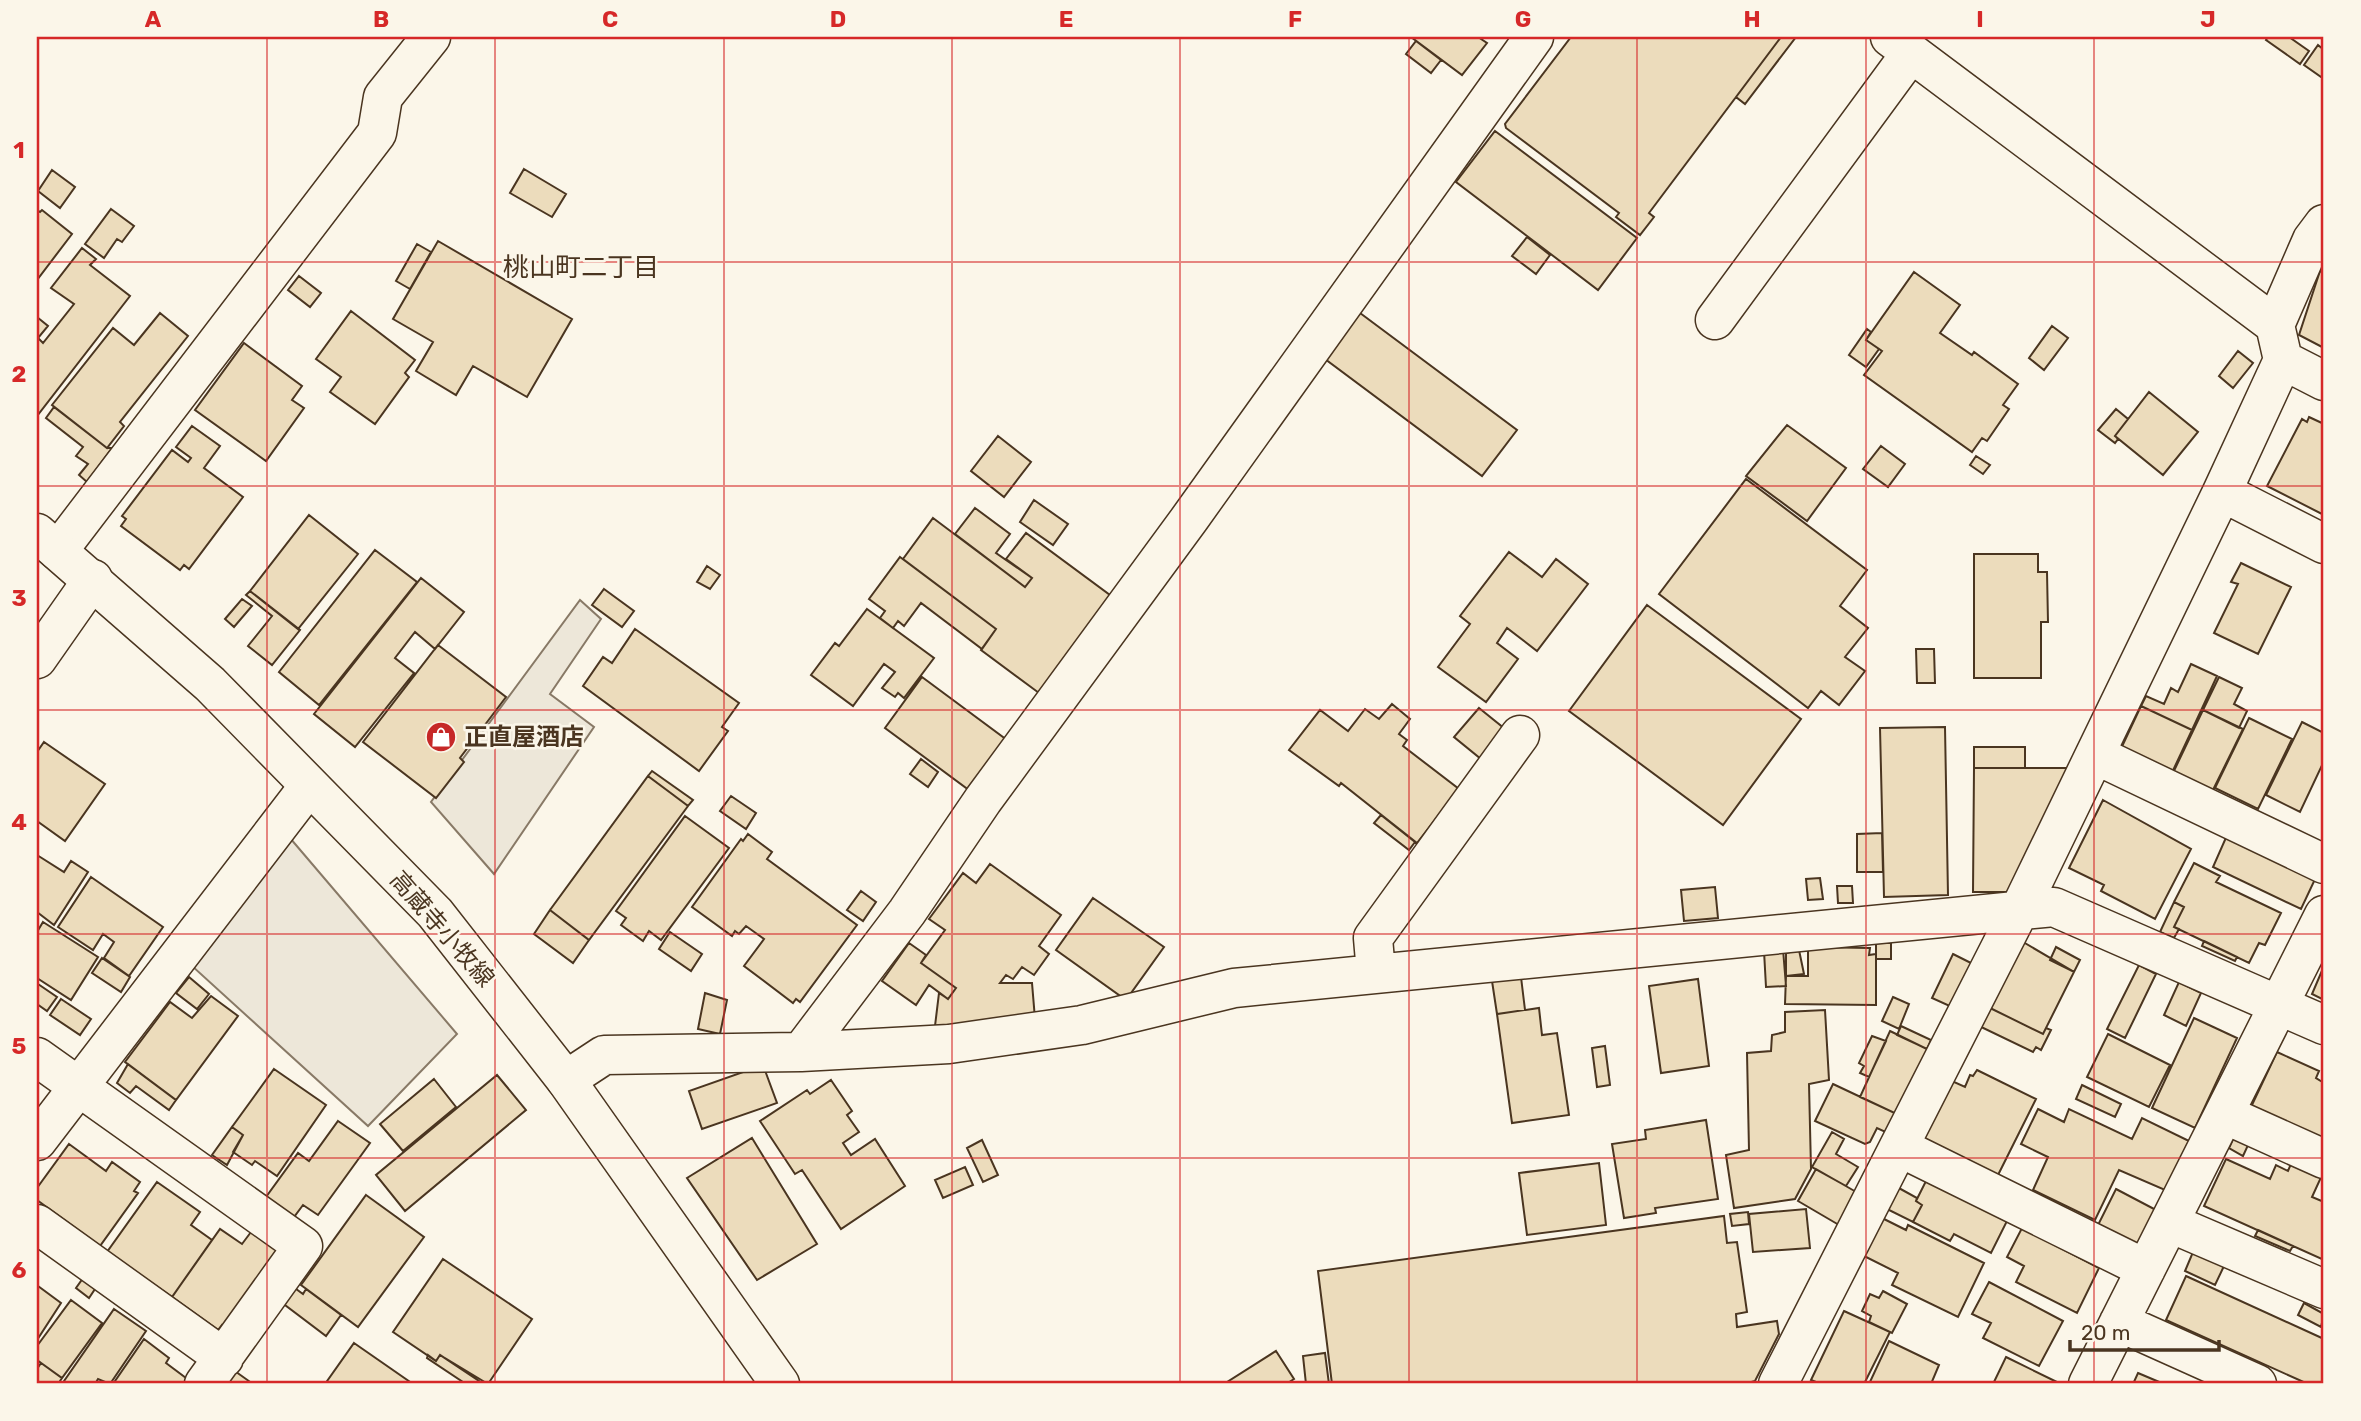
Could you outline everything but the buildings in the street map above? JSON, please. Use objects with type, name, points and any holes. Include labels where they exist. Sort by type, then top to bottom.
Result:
[{"type":"street","points":[[47,542],[351,169],[377,133],[383,97],[431,37]]},
{"type":"street","points":[[801,1052],[907,912],[983,800],[1190,518],[1534,37]]},
{"type":"street","points":[[1715,320],[1901,45],[2279,342],[2324,381]]},
{"type":"street","points":[[1778,1384],[2020,909],[2222,492],[2279,342],[2312,240],[2324,224]]},
{"type":"street","points":[[2222,492],[2324,544]]},
{"type":"street","name":"高蔵寺小牧線","points":[[47,542],[93,579],[210,684],[435,912],[566,1080],[780,1384]]},
{"type":"street","points":[[37,659],[93,579]]},
{"type":"street","points":[[1376,973],[1373,938],[1520,735]]},
{"type":"street","points":[[2096,755],[2324,864]]},
{"type":"street","points":[[37,1141],[309,786]]},
{"type":"street","points":[[566,1080],[604,1055],[801,1052],[949,1044],[1082,1025],[1234,988],[2054,907],[2324,1025]]},
{"type":"street","points":[[2088,1384],[2324,915]]},
{"type":"street","points":[[37,1057],[303,1246],[214,1371],[37,1224]]},
{"type":"street","points":[[2224,1114],[2324,1159]]},
{"type":"street","points":[[1899,1147],[2146,1269]]},
{"type":"street","points":[[2169,1223],[2324,1289]]},
{"type":"street","points":[[2119,1322],[2257,1384]]},
{"type":"shaded area","points":[[580,600],[601,619],[550,694],[594,727],[494,874],[431,802]]},
{"type":"shaded area","points":[[290,838],[457,1034],[368,1126],[192,966]]},
{"type":"place","name":"正直屋酒店","points":[[441,737]]},
{"type":"district","name":"桃山町二丁目","points":[[581,267]]}]
